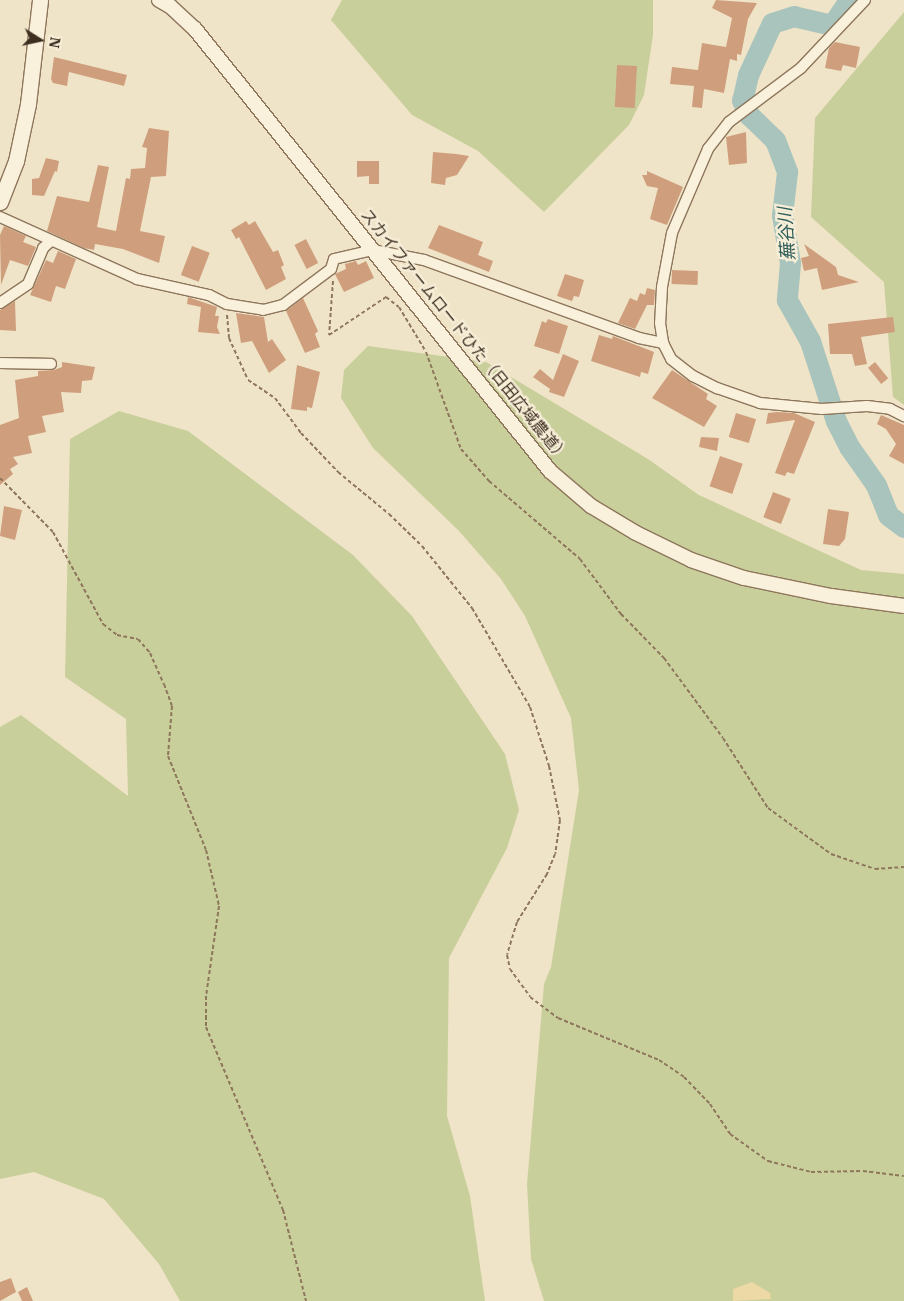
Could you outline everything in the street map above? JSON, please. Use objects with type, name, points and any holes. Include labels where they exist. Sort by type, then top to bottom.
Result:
[{"type":"main road","points":[[1,198],[16,161],[28,104],[40,0]]},
{"type":"street","name":"スカイファームロードひた（日田広域農道）","points":[[158,0],[170,6],[195,29],[550,471],[590,506],[636,533],[691,560],[744,578],[812,592],[904,606]]},
{"type":"street","points":[[865,0],[801,68],[729,122],[708,149],[672,233],[662,287],[660,323],[663,343],[671,359],[693,376],[717,388],[760,403],[822,409],[867,406],[890,409],[904,416]]},
{"type":"street","points":[[0,217],[50,242],[137,279],[209,295],[227,304],[263,310],[283,305],[331,270],[334,259],[373,250],[424,260],[639,338],[663,343]]},
{"type":"street","points":[[0,303],[28,284],[43,248],[50,242]]},
{"type":"street","points":[[0,363],[51,364]]},
{"type":"path","points":[[334,259],[329,335],[386,297],[399,307],[426,352],[461,449],[470,461],[580,559],[620,614],[664,658],[723,738],[768,808],[831,854],[875,868],[904,867]]},
{"type":"path","points":[[227,304],[229,338],[248,380],[275,398],[301,433],[338,472],[389,514],[422,546],[472,608],[506,661],[530,707],[549,766],[560,820],[555,854],[548,874],[516,922],[506,955],[510,969],[530,997],[558,1018],[638,1050],[665,1064],[684,1077],[710,1104],[730,1134],[768,1161],[811,1172],[863,1171],[904,1176]]},
{"type":"path","points":[[0,478],[53,532],[104,624],[116,634],[138,639],[150,653],[164,684],[172,706],[168,756],[206,850],[219,906],[206,996],[206,1028],[283,1210],[306,1301]]},
{"type":"green space","points":[[342,0],[653,0],[653,35],[644,95],[629,125],[544,212],[478,151],[412,115],[331,20]]},
{"type":"green space","points":[[904,12],[904,405],[893,397],[884,282],[811,217],[815,118]]},
{"type":"green space","points":[[368,346],[486,362],[648,459],[699,495],[861,570],[904,574],[904,1301],[544,1301],[531,1259],[527,1184],[544,984],[551,967],[579,790],[571,718],[525,616],[501,579],[459,531],[373,448],[341,398],[344,370]]},
{"type":"green space","points":[[119,411],[188,431],[353,555],[412,616],[505,754],[519,810],[507,848],[449,958],[447,1116],[470,1196],[485,1301],[180,1301],[159,1264],[104,1199],[34,1172],[0,1179],[0,727],[21,715],[128,796],[126,719],[65,677],[70,439]]},
{"type":"sand","points":[[752,1282],[770,1293],[771,1299],[733,1301],[733,1289]]},
{"type":"building","points":[[716,0],[757,3],[748,19],[741,55],[737,54],[737,61],[730,59],[724,93],[704,89],[702,108],[692,107],[694,86],[670,84],[672,67],[698,70],[702,43],[726,47],[732,18],[712,8]]},
{"type":"building","points":[[835,42],[860,47],[856,68],[843,65],[841,71],[825,68],[829,48]]},
{"type":"building","points":[[54,57],[127,75],[124,86],[69,72],[67,86],[53,83],[51,79]]},
{"type":"building","points":[[617,65],[637,66],[635,108],[615,107]]},
{"type":"building","points":[[149,128],[169,131],[166,176],[151,177],[140,231],[165,236],[159,263],[123,249],[95,244],[94,250],[84,248],[47,231],[57,196],[89,202],[98,165],[109,167],[97,227],[116,231],[126,178],[130,179],[131,169],[145,168],[147,148],[142,147]]},
{"type":"building","points":[[746,132],[747,163],[729,165],[726,137]]},
{"type":"building","points":[[433,152],[469,156],[457,175],[446,178],[445,185],[431,183]]},
{"type":"building","points":[[46,158],[59,161],[57,172],[55,171],[44,196],[32,195],[32,179],[39,178]]},
{"type":"building","points":[[357,161],[379,161],[379,184],[369,184],[369,176],[357,177]]},
{"type":"building","points":[[647,171],[683,187],[667,225],[650,219],[658,188],[647,186],[642,175],[647,175]]},
{"type":"building","points":[[246,221],[249,225],[255,221],[273,252],[278,250],[284,265],[281,267],[286,279],[266,290],[239,237],[236,239],[231,230]]},
{"type":"building","points":[[439,225],[483,242],[478,255],[493,261],[489,272],[428,248]]},
{"type":"building","points":[[4,226],[26,236],[23,242],[36,247],[28,266],[10,260],[1,285],[0,235]]},
{"type":"building","points":[[306,239],[318,263],[307,269],[294,245]]},
{"type":"building","points":[[804,244],[836,267],[838,275],[859,282],[822,290],[817,268],[804,271],[801,258],[809,256]]},
{"type":"building","points":[[192,246],[210,253],[199,282],[181,275]]},
{"type":"building","points":[[58,251],[76,259],[65,289],[56,286],[51,302],[30,295],[46,260],[53,263]]},
{"type":"building","points":[[356,261],[358,265],[366,261],[374,278],[344,292],[335,274],[346,269],[345,264]]},
{"type":"building","points":[[672,270],[698,271],[697,285],[672,284]]},
{"type":"building","points":[[565,274],[584,280],[579,297],[574,296],[572,301],[557,296]]},
{"type":"building","points":[[647,288],[655,290],[654,305],[647,305],[635,329],[618,323],[630,298],[637,301],[640,293],[645,295]]},
{"type":"building","points":[[188,297],[217,307],[215,316],[219,316],[217,327],[220,334],[198,332],[201,307],[187,304]]},
{"type":"building","points":[[303,298],[318,331],[315,334],[320,347],[305,353],[286,311]]},
{"type":"building","points":[[15,301],[16,331],[0,330],[0,310]]},
{"type":"building","points":[[236,313],[264,317],[268,342],[272,339],[286,360],[269,373],[252,341],[241,343]]},
{"type":"building","points":[[893,317],[895,332],[861,337],[867,364],[855,366],[852,354],[830,354],[828,324]]},
{"type":"building","points":[[548,319],[568,326],[559,354],[534,346],[542,321],[546,323]]},
{"type":"building","points":[[599,335],[612,339],[613,336],[654,352],[648,374],[641,372],[640,377],[591,361]]},
{"type":"building","points":[[563,354],[579,361],[564,397],[549,392],[550,389],[533,377],[540,369],[553,380]]},
{"type":"building","points":[[62,362],[95,367],[92,380],[82,381],[81,393],[61,392],[64,412],[42,416],[46,432],[28,436],[32,453],[13,457],[18,464],[10,469],[13,474],[0,485],[0,425],[19,418],[15,380],[38,376],[38,371],[54,370],[62,367]]},
{"type":"building","points":[[875,362],[888,378],[881,384],[868,368]]},
{"type":"building","points":[[297,365],[320,372],[312,408],[307,407],[307,411],[291,409]]},
{"type":"building","points":[[672,370],[708,394],[706,399],[717,406],[704,427],[652,398]]},
{"type":"building","points":[[736,413],[756,419],[749,443],[729,437]]},
{"type":"building","points":[[768,413],[794,413],[815,422],[794,474],[787,472],[785,476],[775,473],[795,420],[766,424]]},
{"type":"building","points":[[881,415],[904,425],[904,464],[889,456],[896,444],[886,429],[877,424]]},
{"type":"building","points":[[701,437],[719,438],[717,451],[699,447]]},
{"type":"building","points":[[720,456],[743,464],[732,494],[710,486]]},
{"type":"building","points":[[773,492],[791,499],[781,524],[763,517]]},
{"type":"building","points":[[4,506],[22,510],[15,540],[0,536]]},
{"type":"building","points":[[828,509],[849,512],[845,539],[839,546],[823,544]]},
{"type":"building","points":[[11,1278],[16,1292],[0,1301],[0,1282]]},
{"type":"building","points":[[27,1287],[33,1301],[22,1301],[18,1292]]},
{"type":"waterway","name":"蕪谷川","points":[[849,0],[832,25],[794,16],[772,23],[748,75],[742,100],[749,115],[775,140],[787,172],[782,215],[790,263],[787,300],[810,341],[836,421],[850,448],[876,485],[888,515],[904,527]]}]
